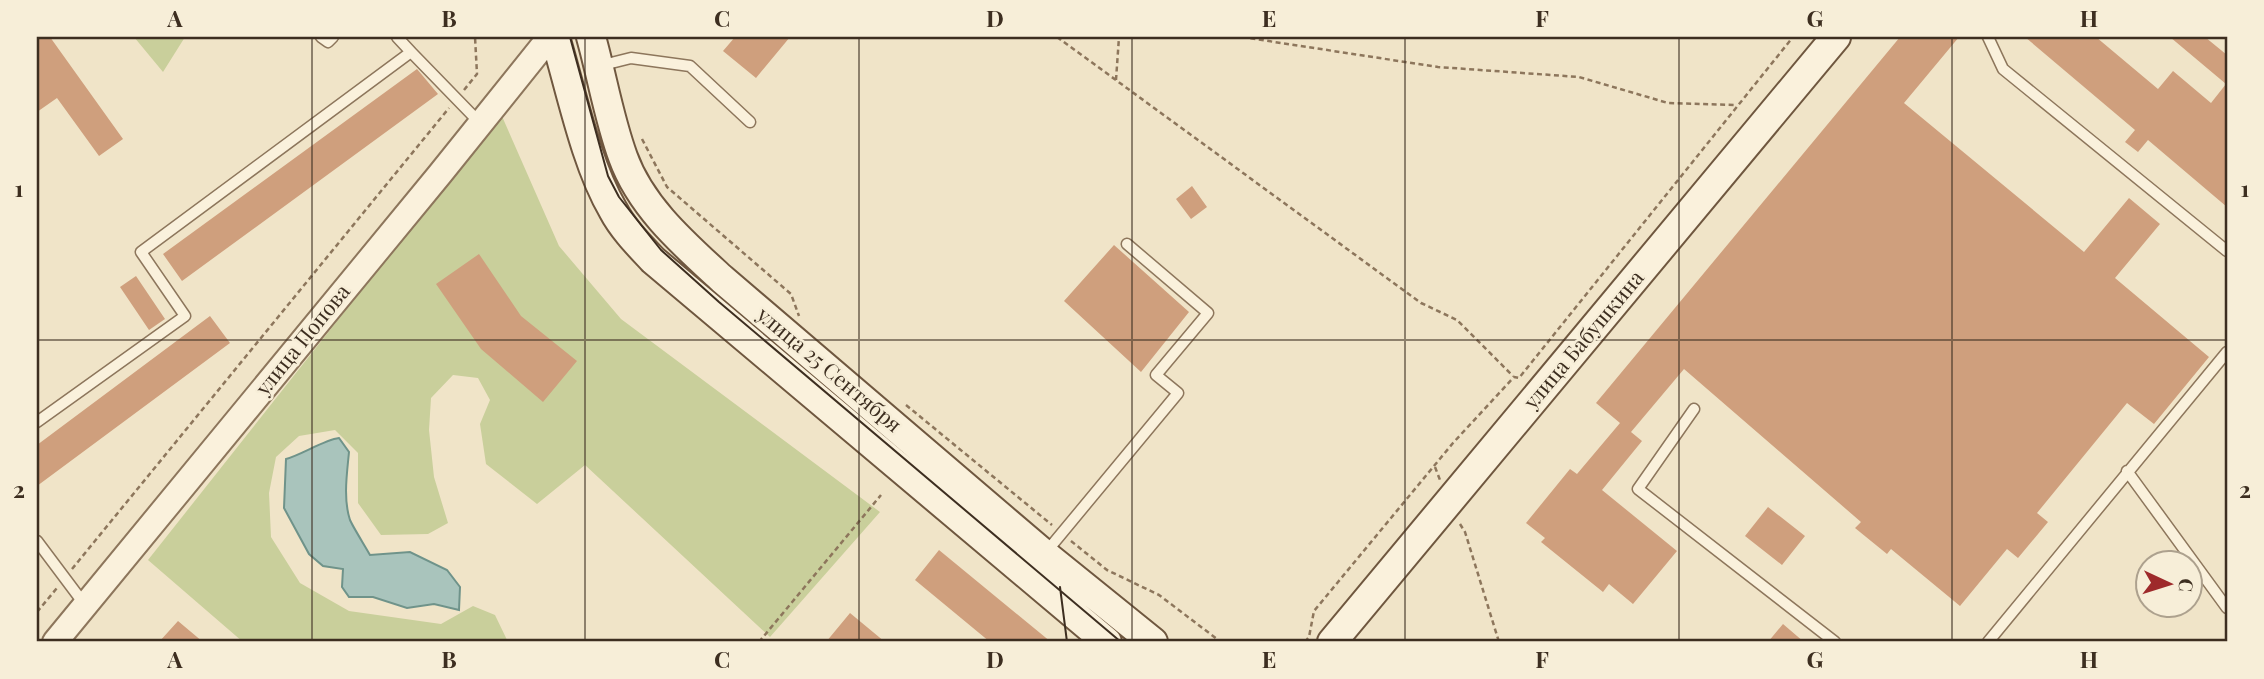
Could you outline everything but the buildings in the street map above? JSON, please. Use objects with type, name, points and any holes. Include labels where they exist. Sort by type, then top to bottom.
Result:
[{"type":"main road","points":[[553,37],[596,177],[613,211],[634,240],[653,260],[1107,642]]},
{"type":"main road","name":"улица 25 Сентября","points":[[591,37],[624,159],[638,184],[673,233],[722,279],[1053,543],[1153,642]]},
{"type":"main road","name":"улица Бабушкина","points":[[1332,642],[1836,37]]},
{"type":"street","name":"улица Попова","points":[[55,642],[553,37]]},
{"type":"lane","points":[[321,37],[328,42],[333,37]]},
{"type":"lane","points":[[397,37],[481,124]]},
{"type":"lane","points":[[1988,37],[2003,69],[2227,251]]},
{"type":"lane","points":[[37,422],[186,316],[141,252],[411,52]]},
{"type":"lane","points":[[599,66],[631,58],[690,65],[750,122]]},
{"type":"lane","points":[[1053,543],[1178,393],[1156,375],[1208,313],[1126,244]]},
{"type":"lane","points":[[1988,642],[2227,352]]},
{"type":"lane","points":[[1695,410],[1638,489],[1835,642]]},
{"type":"lane","points":[[2127,471],[2227,608]]},
{"type":"lane","points":[[37,541],[85,605]]},
{"type":"path","points":[[37,612],[477,74],[475,37]]},
{"type":"path","points":[[1056,37],[1421,303],[1457,320],[1514,377],[1519,378],[1793,37]]},
{"type":"path","points":[[1115,80],[1119,37]]},
{"type":"path","points":[[1242,37],[1438,67],[1579,76],[1668,103],[1737,105]]},
{"type":"path","points":[[638,132],[667,187],[791,293],[800,318]]},
{"type":"path","points":[[1305,642],[1309,637],[1314,611],[1452,443],[1514,377]]},
{"type":"path","points":[[905,404],[1053,543],[1159,595],[1221,642]]},
{"type":"path","points":[[1435,467],[1448,503],[1465,532],[1499,642]]},
{"type":"path","points":[[759,642],[881,495]]},
{"type":"green space","points":[[134,37],[185,37],[163,72]]},
{"type":"green space","points":[[501,114],[559,246],[621,319],[880,512],[770,637],[585,465],[537,504],[486,464],[480,424],[490,400],[478,378],[453,375],[431,398],[429,430],[434,477],[448,523],[428,534],[381,535],[358,503],[358,453],[335,430],[299,436],[276,457],[269,493],[271,537],[300,583],[349,611],[441,624],[473,606],[495,615],[508,642],[243,642],[148,560]]},
{"type":"water","points":[[339,438],[349,452],[346,495],[350,520],[370,555],[410,552],[447,570],[460,587],[459,610],[434,604],[407,608],[373,597],[349,597],[342,587],[343,569],[323,566],[309,554],[284,508],[286,459]]},
{"type":"tram line","points":[[570,37],[608,176],[619,197],[661,250],[1121,642]]},
{"type":"tram line","points":[[1060,587],[1067,642]]}]
